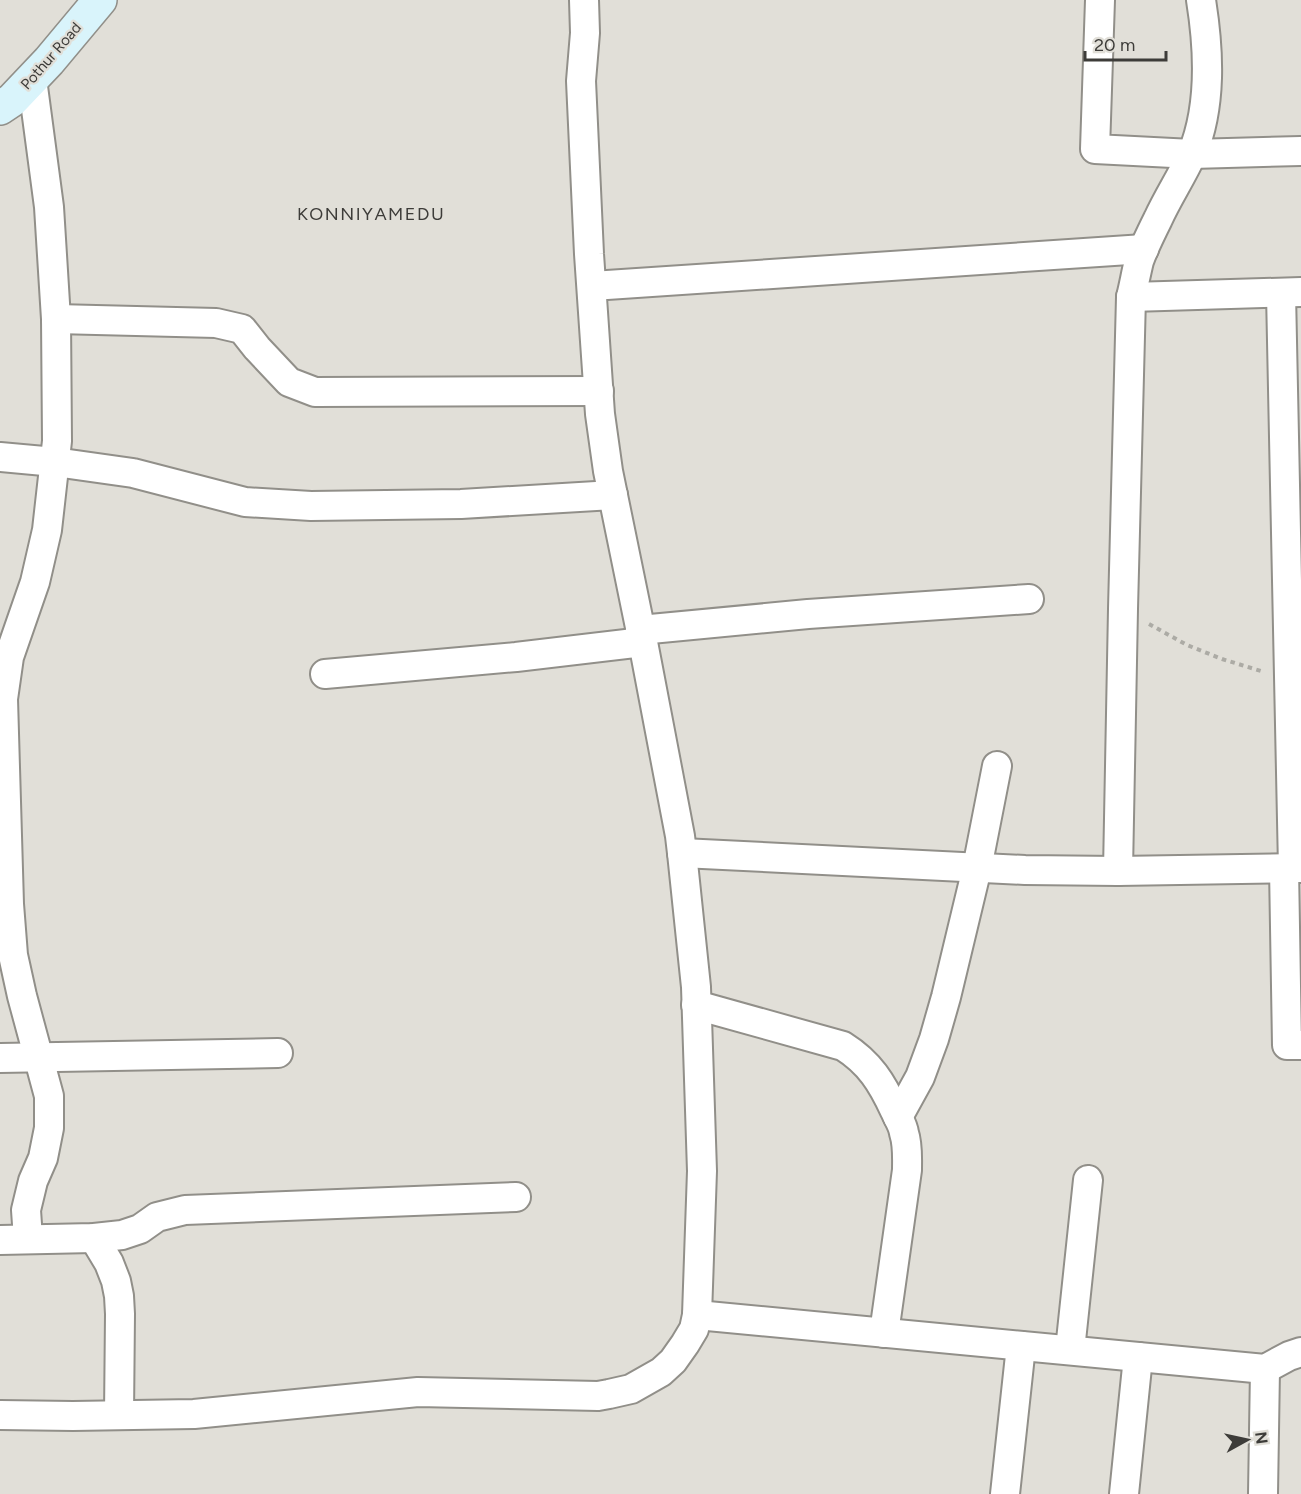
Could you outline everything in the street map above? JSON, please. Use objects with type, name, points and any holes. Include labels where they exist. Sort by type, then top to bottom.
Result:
[{"type":"street","name":"Pothur Road","points":[[0,108],[12,100],[49,61],[100,0]]},
{"type":"street","points":[[0,1415],[194,1414],[418,1392],[598,1396],[631,1389],[661,1372],[673,1361],[694,1329],[698,1315],[702,1171],[696,987],[680,836],[613,495],[600,414],[580,81],[585,33],[584,0]]},
{"type":"street","points":[[1100,0],[1095,149],[1191,154],[1301,151]]},
{"type":"street","points":[[1118,871],[1131,297],[1144,249],[1198,137],[1206,95],[1207,67],[1202,0]]},
{"type":"street","points":[[32,79],[49,207],[57,319],[57,441],[47,530],[35,582],[9,657],[3,699],[9,904],[13,955],[49,1096],[49,1128],[43,1158],[14,1240],[122,1235],[140,1229],[157,1217],[185,1210],[516,1197]]},
{"type":"street","points":[[592,286],[1144,249]]},
{"type":"street","points":[[1131,297],[1291,292],[1289,678],[1293,868],[1287,1045],[1301,1045]]},
{"type":"street","points":[[57,319],[216,323],[242,329],[289,382],[315,392],[599,391]]},
{"type":"street","points":[[0,457],[133,472],[245,502],[310,507],[461,504],[613,495]]},
{"type":"street","points":[[326,674],[516,657],[641,636],[808,614],[1029,599]]},
{"type":"street","points":[[898,1117],[921,1077],[946,997],[997,766]]},
{"type":"street","points":[[682,853],[976,868],[1118,871],[1293,868]]},
{"type":"street","points":[[696,1005],[843,1046],[858,1055],[885,1088],[904,1132],[907,1170],[884,1333]]},
{"type":"street","points":[[0,1058],[278,1053]]},
{"type":"street","points":[[1070,1350],[1088,1180]]},
{"type":"street","points":[[94,1238],[109,1263],[119,1296],[119,1415]]},
{"type":"street","points":[[698,1315],[1266,1368],[1301,1352]]},
{"type":"street","points":[[1005,1494],[1021,1346]]},
{"type":"street","points":[[1124,1494],[1138,1357]]},
{"type":"street","points":[[1263,1494],[1266,1368]]},
{"type":"path","points":[[1123,609],[1187,645],[1231,662],[1289,678]]},
{"type":"district","name":"KONNIYAMEDU","points":[[371,214]]}]
